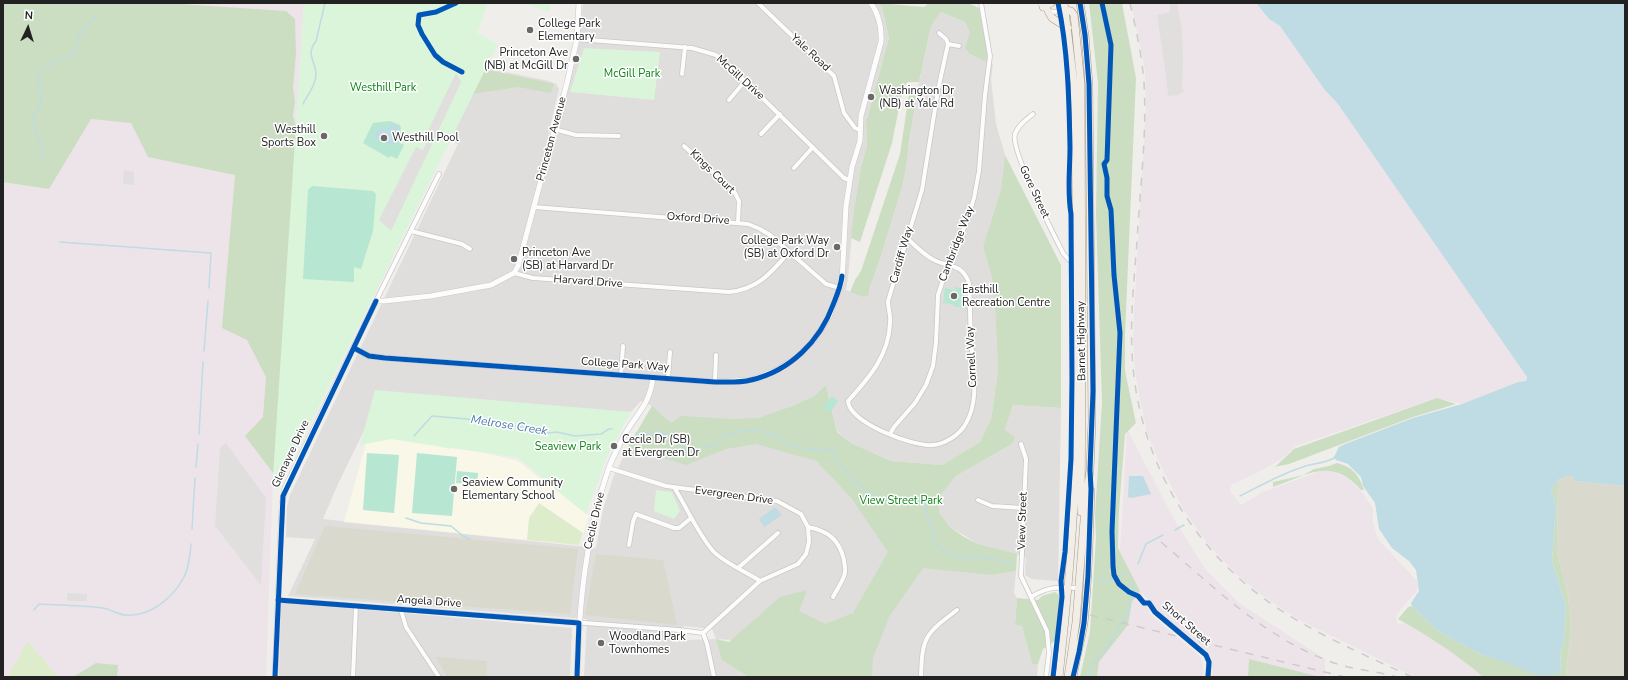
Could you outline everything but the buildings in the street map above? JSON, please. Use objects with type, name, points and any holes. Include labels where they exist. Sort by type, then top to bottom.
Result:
[{"type":"main road","points":[[1051,3],[1043,7],[1052,18],[1068,28]]},
{"type":"main road","points":[[1069,3],[1065,7],[1073,13],[1081,84],[1079,262],[1080,508],[1083,528]]},
{"type":"main road","name":"Barnet Highway","points":[[1073,677],[1084,623],[1088,576],[1091,489],[1092,384],[1089,84],[1085,35],[1080,3]]},
{"type":"main road","name":"Barnet Highway","points":[[1059,677],[1068,588],[1076,451],[1079,262],[1074,105],[1065,7]]},
{"type":"main road","name":"Barnet Highway","points":[[1068,677],[1076,622],[1083,528],[1090,470]]},
{"type":"street","name":"Princeton Avenue","points":[[514,273],[518,266],[534,208],[577,39],[579,3]]},
{"type":"street","name":"Yale Road","points":[[758,3],[834,76],[844,113],[855,128],[860,130]]},
{"type":"street","name":"College Park Way","points":[[354,348],[369,356],[385,358],[715,382],[751,380],[777,370],[797,357],[814,340],[829,317],[840,288],[843,272],[843,234],[850,180],[860,141],[861,116],[881,42],[882,33],[878,17],[871,3]]},
{"type":"street","name":"Cambridge Way","points":[[890,434],[894,427],[915,403],[926,385],[933,366],[936,342],[938,296],[948,265],[967,221],[974,198],[979,171],[985,95],[990,64],[989,42],[981,3]]},
{"type":"street","points":[[1043,7],[1056,12],[1065,7]]},
{"type":"street","points":[[940,33],[946,39],[948,44],[959,46]]},
{"type":"street","name":"McGill Drive","points":[[577,39],[684,47],[698,49],[716,56],[780,114],[844,178],[850,180]]},
{"type":"street","name":"Cardiff Way","points":[[890,434],[874,427],[855,413],[849,407],[848,401],[872,373],[883,357],[887,345],[891,321],[888,310],[888,301],[922,190],[938,90],[948,44]]},
{"type":"street","points":[[682,74],[684,47]]},
{"type":"street","points":[[729,100],[745,81]]},
{"type":"street","points":[[762,134],[780,114]]},
{"type":"street","name":"Gore Street","points":[[1033,114],[1018,126],[1014,136],[1021,166],[1062,252],[1068,260],[1079,262]]},
{"type":"street","points":[[554,129],[576,135],[619,136]]},
{"type":"street","name":"Kings Court","points":[[684,146],[737,196],[739,206],[738,222]]},
{"type":"street","points":[[794,168],[813,147]]},
{"type":"street","name":"Glenayre Drive","points":[[275,677],[283,496],[376,301],[439,174]]},
{"type":"street","name":"Oxford Drive","points":[[534,208],[738,222],[752,225],[766,232],[826,284],[840,288]]},
{"type":"street","points":[[411,231],[462,244],[470,249]]},
{"type":"street","name":"Cornell Way","points":[[890,434],[905,440],[926,445],[941,444],[960,432],[965,425],[970,416],[974,389],[969,283],[966,275],[963,271],[931,259],[907,238]]},
{"type":"street","name":"Harvard Drive","points":[[514,273],[533,278],[729,292],[742,291],[760,282],[789,252]]},
{"type":"street","points":[[376,301],[431,296],[490,285],[514,273]]},
{"type":"street","points":[[621,375],[623,346]]},
{"type":"street","points":[[668,378],[670,352]]},
{"type":"street","points":[[715,382],[716,355]]},
{"type":"street","name":"Cecile Drive","points":[[576,677],[581,589],[598,504],[609,468],[625,434],[650,397],[654,377]]},
{"type":"street","name":"View Street","points":[[1021,444],[1026,459],[1021,576],[1047,631],[1049,653],[1046,677]]},
{"type":"street","name":"Evergreen Drive","points":[[609,468],[666,486],[777,501],[801,514],[808,527]]},
{"type":"street","name":"Evergreen Drive","points":[[674,487],[691,518],[713,551],[721,558],[760,581]]},
{"type":"street","points":[[978,500],[992,506],[1023,508]]},
{"type":"street","points":[[629,546],[633,522],[636,514],[674,528],[679,528],[691,518]]},
{"type":"street","points":[[714,677],[707,644],[703,634],[760,581],[798,564],[806,554],[809,542],[808,527],[818,529],[835,538],[842,554],[846,570],[833,597]]},
{"type":"street","points":[[738,568],[778,534]]},
{"type":"street","points":[[1031,597],[1046,589],[1079,588]]},
{"type":"street","name":"Angela Drive","points":[[278,600],[703,634]]},
{"type":"street","name":"Short Street","points":[[1149,603],[1156,612],[1206,654],[1209,662],[1208,677]]},
{"type":"street","points":[[353,677],[356,606]]},
{"type":"street","points":[[401,610],[406,627],[439,677]]},
{"type":"street","points":[[921,677],[922,652],[926,638],[936,626],[957,610]]},
{"type":"shaded area","points":[[3,3],[304,3],[273,476],[266,677],[3,677]]},
{"type":"shaded area","points":[[583,3],[878,3],[882,7],[889,38],[866,123],[867,146],[861,167],[854,209],[846,290],[863,297],[869,290],[879,262],[903,184],[914,107],[931,26],[941,12],[965,22],[970,33],[970,54],[993,64],[991,79],[996,124],[1005,155],[1001,189],[983,246],[994,286],[998,371],[991,419],[980,442],[942,465],[891,461],[851,443],[837,431],[826,385],[814,396],[792,406],[757,418],[787,452],[816,461],[851,498],[889,552],[994,575],[1016,571],[1014,593],[1017,598],[1015,625],[1022,626],[1032,664],[1038,664],[1037,677],[788,677],[790,644],[716,639],[766,677],[584,677],[587,619],[288,596],[315,539],[286,537],[287,507],[290,495],[458,144],[450,140],[486,68],[549,81],[556,84],[559,89],[536,201],[558,126],[578,47]],"holes":[[[641,401],[652,406],[628,447],[613,478],[603,510],[596,548],[323,519],[338,484],[375,408],[631,412]],[[683,626],[712,629],[716,639],[686,640]]]},
{"type":"shaded area","points":[[1131,3],[1256,3],[1269,19],[1280,26],[1324,89],[1338,104],[1527,375],[1525,381],[1518,382],[1462,404],[1437,398],[1296,446],[1280,460],[1255,474],[1232,484],[1230,491],[1241,505],[1263,492],[1321,471],[1332,471],[1347,478],[1362,492],[1373,508],[1373,523],[1378,539],[1417,581],[1418,587],[1415,593],[1397,614],[1396,619],[1398,623],[1403,623],[1438,642],[1483,677],[1415,677],[1301,621],[1267,599],[1236,574],[1207,543],[1183,509],[1159,462],[1147,432],[1135,370],[1133,340],[1134,312],[1146,107],[1145,70]]},
{"type":"shaded area","points":[[1170,3],[1177,3],[1182,30],[1182,88],[1184,91],[1178,95],[1168,96],[1157,15],[1170,12]]},
{"type":"shaded area","points":[[456,73],[461,82],[433,142],[425,137]]},
{"type":"shaded area","points":[[427,142],[432,144],[391,231],[379,220],[416,147],[423,150]]},
{"type":"shaded area","points":[[124,170],[134,172],[134,185],[123,184]]},
{"type":"shaded area","points":[[1013,405],[1061,408],[1058,581],[1032,579],[1025,575],[1026,557],[978,544],[949,526],[939,512],[939,497],[956,476],[1012,444],[1005,431]]},
{"type":"shaded area","name":"Seaview Community Elementary School","points":[[371,425],[518,461],[589,516],[579,545],[344,522]]},
{"type":"shaded area","points":[[1127,429],[1174,519],[1206,570],[1239,603],[1325,659],[1325,677],[1212,677],[1212,658],[1161,614],[1141,592],[1150,614],[1202,658],[1203,677],[1097,677],[1099,662],[1128,625],[1132,602],[1140,591],[1120,551]]},
{"type":"shaded area","points":[[226,443],[266,498],[261,585],[215,526],[220,448]]},
{"type":"shaded area","points":[[1567,476],[1572,476],[1575,481],[1625,486],[1625,677],[1566,677],[1571,627],[1568,595],[1557,552],[1558,480]]},
{"type":"shaded area","points":[[325,526],[578,549],[570,614],[295,594]]},
{"type":"shaded area","points":[[596,554],[663,560],[677,625],[585,615]]},
{"type":"shaded area","points":[[67,593],[87,594],[87,601],[67,601]]},
{"type":"shaded area","points":[[281,602],[572,628],[570,677],[279,677]]},
{"type":"shaded area","points":[[613,635],[622,636],[621,653],[609,652],[609,649],[612,649]]},
{"type":"shaded area","points":[[436,657],[487,661],[486,677],[447,677]]},
{"type":"green space","points":[[3,3],[164,3],[286,11],[295,19],[296,54],[293,88],[295,101],[293,116],[306,163],[345,333],[273,473],[245,436],[263,417],[266,377],[247,340],[222,328],[235,175],[148,157],[131,123],[91,119],[49,189],[3,182]]},
{"type":"green space","name":"Westhill Park","points":[[304,3],[488,3],[477,33],[498,44],[284,477],[273,476]]},
{"type":"green space","points":[[525,3],[551,3],[549,12]]},
{"type":"green space","points":[[878,3],[924,7],[929,3],[968,3],[979,8],[986,41],[987,62],[970,54],[965,48],[970,33],[965,22],[941,12],[931,26],[919,82],[908,82],[903,87],[892,143],[860,242],[851,238],[861,167],[867,146],[866,123],[889,38],[882,7]]},
{"type":"green space","points":[[1089,3],[1122,3],[1136,78],[1125,335],[1125,371],[1136,423],[1125,434],[1119,510],[1118,548],[1140,591],[1132,602],[1128,625],[1099,662],[1097,677],[1080,677],[1090,632],[1102,402],[1096,214],[1098,83]]},
{"type":"green space","name":"McGill Park","points":[[584,48],[660,52],[654,100],[570,92]]},
{"type":"green space","points":[[479,68],[554,84],[551,93],[518,87],[472,94]]},
{"type":"green space","points":[[912,90],[917,90],[903,184],[869,290],[869,295],[863,297],[850,292],[861,271],[900,154],[909,94]]},
{"type":"green space","name":"Westhill Pool","points":[[390,121],[400,125],[400,131],[405,134],[400,143],[404,145],[397,159],[391,156],[389,158],[363,143],[373,123]]},
{"type":"green space","name":"View Street Park","points":[[1005,155],[1061,265],[1061,408],[1013,405],[1005,430],[1015,437],[1012,444],[956,476],[939,497],[939,512],[949,526],[964,537],[978,544],[1017,554],[1016,571],[993,575],[923,568],[889,617],[873,658],[872,677],[746,677],[746,675],[722,660],[716,639],[729,642],[780,597],[807,590],[799,611],[825,624],[853,613],[888,552],[851,498],[816,461],[756,444],[726,449],[686,465],[628,447],[652,406],[671,423],[681,416],[733,419],[757,418],[792,406],[814,396],[826,385],[837,432],[851,443],[891,461],[942,465],[980,442],[991,419],[998,371],[994,286],[983,246],[1001,189]]},
{"type":"green space","points":[[312,186],[373,191],[376,194],[373,231],[361,269],[354,267],[354,282],[303,279],[308,190]]},
{"type":"green space","name":"Easthill Recreation Centre","points":[[955,287],[965,289],[962,308],[953,306],[953,304],[943,303],[945,288],[955,290]]},
{"type":"green space","name":"Seaview Park","points":[[375,390],[631,412],[608,454],[586,514],[517,457],[450,449],[391,439],[360,445]]},
{"type":"green space","points":[[832,396],[838,401],[829,413],[823,408]]},
{"type":"green space","points":[[1437,398],[1456,404],[1413,417],[1289,464],[1275,467],[1294,449]]},
{"type":"green space","points":[[367,453],[399,455],[394,513],[363,510]]},
{"type":"green space","points":[[417,453],[457,457],[452,516],[412,513]]},
{"type":"green space","points":[[1337,463],[1355,472],[1364,490],[1361,490],[1350,480],[1340,474],[1329,471],[1319,471],[1308,474],[1273,487],[1273,482],[1304,475],[1314,469]]},
{"type":"green space","points":[[457,471],[478,473],[477,484],[456,483]]},
{"type":"green space","points":[[1558,480],[1557,552],[1568,595],[1571,627],[1566,677],[1483,677],[1442,646],[1398,619],[1408,607],[1412,606],[1438,631],[1482,655],[1561,673],[1560,651],[1563,644],[1566,607],[1552,561],[1556,505],[1551,490]]},
{"type":"green space","points":[[656,490],[672,492],[680,511],[674,519],[654,511]]},
{"type":"green space","points":[[539,503],[583,533],[579,545],[527,540],[529,518]]},
{"type":"green space","points":[[1055,592],[1060,596],[1055,641],[1043,649],[1038,664],[1032,664],[1022,626],[1015,625],[1017,598],[1038,600],[1042,596]]},
{"type":"green space","points":[[27,642],[30,644],[58,677],[8,677]]},
{"type":"green space","points":[[1249,659],[1320,677],[1248,677]]},
{"type":"green space","points":[[96,663],[118,665],[117,677],[73,677]]},
{"type":"water","points":[[1256,3],[1625,3],[1625,486],[1575,481],[1572,476],[1567,476],[1558,480],[1551,490],[1556,505],[1552,561],[1566,607],[1563,644],[1560,651],[1561,673],[1544,676],[1535,674],[1482,655],[1438,631],[1412,606],[1411,603],[1419,591],[1416,570],[1409,561],[1392,548],[1379,529],[1375,503],[1363,486],[1361,477],[1348,464],[1336,460],[1334,457],[1339,447],[1345,444],[1413,418],[1462,404],[1518,382],[1526,381],[1527,377],[1338,104],[1324,89],[1280,26],[1269,19]]},
{"type":"water","points":[[391,124],[400,128],[392,145],[374,137],[379,127],[387,131]]},
{"type":"water","points":[[1129,476],[1143,476],[1151,494],[1131,498],[1128,497]]},
{"type":"water","points":[[775,507],[782,515],[764,527],[759,519]]},
{"type":"waterway","points":[[303,104],[316,79],[316,70],[311,50],[316,41],[325,3]]},
{"type":"waterway","points":[[43,160],[42,146],[36,133],[33,115],[38,111],[41,101],[38,74],[55,61],[70,57],[77,48],[79,36],[95,17]]},
{"type":"waterway","points":[[60,242],[211,253],[209,288]]},
{"type":"waterway","points":[[204,351],[208,301]]},
{"type":"waterway","points":[[199,434],[203,362]]},
{"type":"waterway","name":"Melrose Creek","points":[[414,436],[432,416],[479,420],[534,429],[548,433],[557,432],[575,436],[601,434],[609,429],[612,429]]},
{"type":"waterway","name":"Melrose Creek","points":[[636,433],[661,432],[675,440],[688,451],[718,444],[723,436],[750,430],[769,433],[790,445],[797,447],[832,450],[845,471],[873,495],[889,501],[925,501],[929,522],[934,531],[932,537],[937,546],[953,556],[1010,562]]},
{"type":"waterway","points":[[196,467],[198,444]]},
{"type":"waterway","points":[[1240,496],[1292,471],[1336,457]]},
{"type":"waterway","points":[[192,529],[195,478]]},
{"type":"waterway","points":[[406,518],[421,523],[451,526],[463,536],[470,539]]},
{"type":"waterway","points":[[1175,530],[1184,525]]},
{"type":"waterway","points":[[1138,564],[1146,544],[1163,535]]},
{"type":"waterway","points":[[34,610],[39,604],[103,608],[126,615],[144,613],[160,605],[179,585],[186,573],[190,557],[191,544]]},
{"type":"waterway","name":"Melrose Creek","points":[[1095,580],[1109,580],[1126,574]]},
{"type":"waterway","points":[[1088,677],[1091,665],[1109,645],[1127,614],[1134,582]]},
{"type":"railway","points":[[1130,3],[1142,63],[1145,103],[1143,162],[1132,304],[1133,367],[1139,404],[1148,440],[1162,475],[1180,508],[1201,538],[1226,566],[1254,591],[1285,613],[1316,631],[1412,677]]},
{"type":"railway","points":[[1161,542],[1242,611],[1286,640],[1309,653],[1334,663],[1397,677]]},
{"type":"railway","points":[[1090,615],[1345,677]]},
{"type":"cycle path","points":[[456,3],[436,12],[419,15],[418,25],[435,55],[443,62],[462,72]]},
{"type":"cycle path","points":[[1053,677],[1062,597],[1061,581],[1065,552],[1071,459],[1072,379],[1069,110],[1066,56],[1058,3]]},
{"type":"cycle path","points":[[1073,677],[1084,623],[1088,576],[1093,391],[1089,84],[1085,35],[1080,3]]},
{"type":"cycle path","points":[[1102,3],[1111,45],[1107,160],[1104,164],[1107,178],[1107,196],[1111,210],[1114,275],[1120,333],[1112,531],[1114,575],[1119,584],[1129,592],[1138,596],[1144,603],[1149,603],[1155,612],[1206,655],[1209,662],[1208,677]]},
{"type":"cycle path","points":[[354,348],[369,356],[385,358],[715,382],[746,381],[765,376],[778,370],[802,353],[820,331],[827,318],[839,290],[842,276]]},
{"type":"cycle path","points":[[275,677],[283,496],[376,301]]},
{"type":"cycle path","points":[[278,600],[579,623],[577,677]]},
{"type":"place","name":"College Park Elementary","points":[[530,30]]},
{"type":"place","name":"Princeton Ave (NB) at McGill Dr","points":[[576,59]]},
{"type":"place","name":"Washington Dr (NB) at Yale Rd","points":[[871,97]]},
{"type":"place","name":"Westhill Sports Box","points":[[324,136]]},
{"type":"place","name":"Westhill Pool","points":[[384,138]]},
{"type":"place","name":"College Park Way (SB) at Oxford Dr","points":[[837,247]]},
{"type":"place","name":"Princeton Ave (SB) at Harvard Dr","points":[[514,259]]},
{"type":"place","name":"Easthill Recreation Centre","points":[[954,296]]},
{"type":"place","name":"Cecile Dr (SB) at Evergreen Dr","points":[[614,446]]},
{"type":"place","name":"Seaview Community Elementary School","points":[[454,489]]},
{"type":"place","name":"Woodland Park Townhomes","points":[[601,643]]}]
